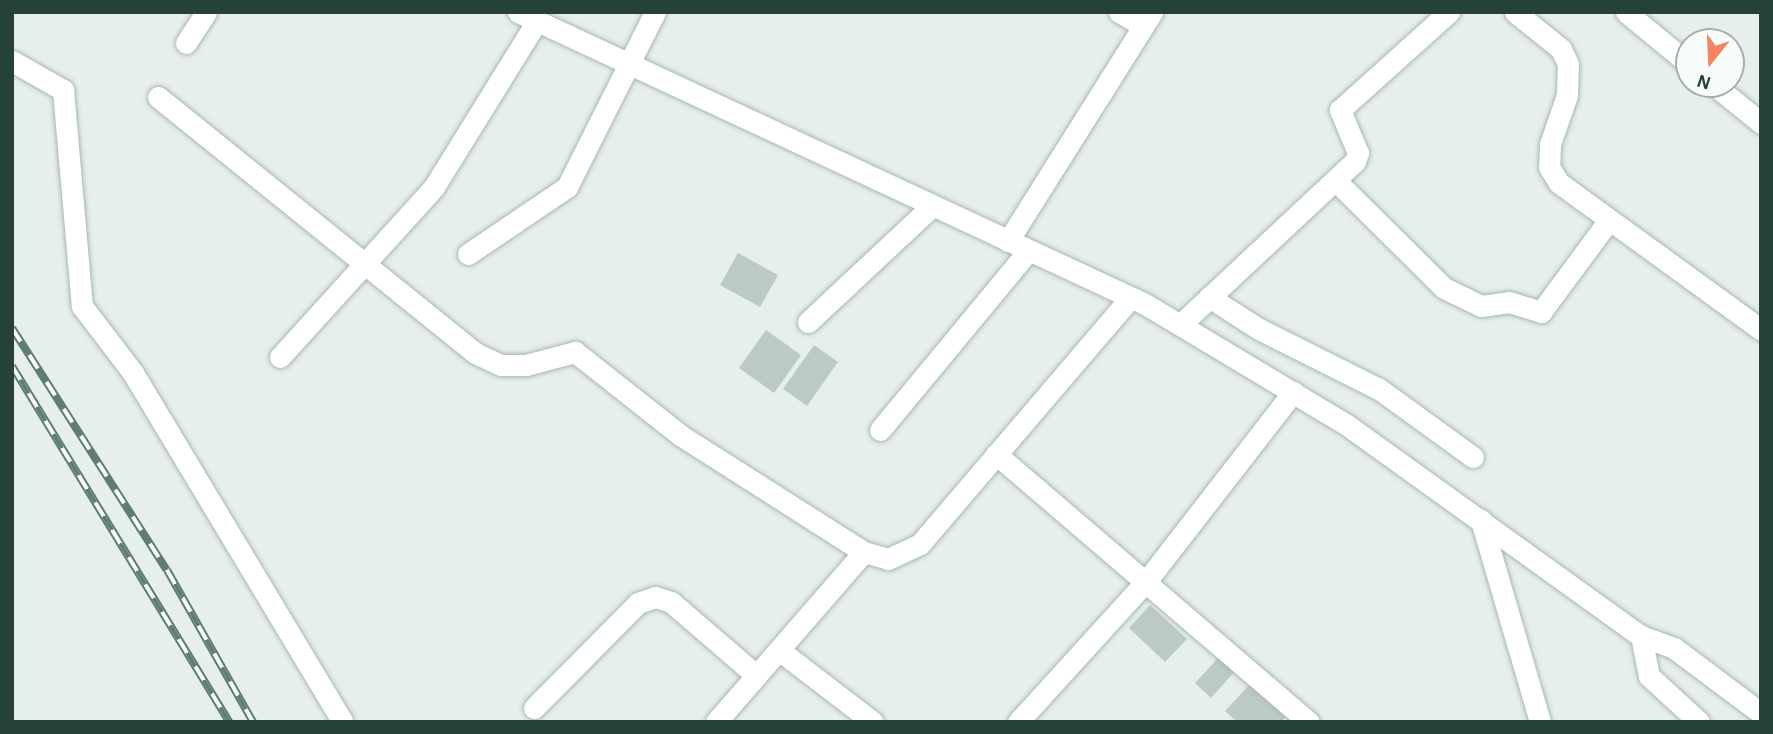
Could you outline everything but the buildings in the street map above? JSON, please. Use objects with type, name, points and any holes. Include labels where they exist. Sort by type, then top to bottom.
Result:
[{"type":"street","points":[[186,43],[206,12]]},
{"type":"street","points":[[468,254],[568,187],[624,63],[655,12]]},
{"type":"street","points":[[1008,241],[1147,19],[1119,12]]},
{"type":"street","points":[[1515,12],[1561,49],[1568,64],[1571,78],[1549,167],[1559,183],[1761,330]]},
{"type":"street","points":[[1626,12],[1675,52]]},
{"type":"street","points":[[1180,325],[1336,181],[1358,153],[1340,110],[1447,13]]},
{"type":"street","points":[[281,357],[434,187],[528,17],[1130,298],[1180,325],[1293,392],[1481,520],[1641,636],[1674,648],[1761,713]]},
{"type":"street","points":[[12,61],[63,90],[82,306],[133,373],[343,722]]},
{"type":"street","points":[[158,97],[475,353],[501,365],[575,352],[595,362],[680,435],[864,552],[888,559],[907,555],[1130,298]]},
{"type":"street","points":[[1730,98],[1761,123]]},
{"type":"street","points":[[1336,181],[1444,288],[1481,306],[1509,302],[1541,313],[1609,220]]},
{"type":"street","points":[[808,322],[932,206]]},
{"type":"street","points":[[880,430],[1028,251]]},
{"type":"street","points":[[1209,297],[1259,329],[1379,389],[1473,457]]},
{"type":"street","points":[[1018,722],[1148,579],[1293,392]]},
{"type":"street","points":[[996,454],[1148,579],[1309,722]]},
{"type":"street","points":[[1481,520],[1540,722]]},
{"type":"street","points":[[716,722],[864,552]]},
{"type":"street","points":[[534,708],[638,603],[655,597],[671,602],[757,676]]},
{"type":"street","points":[[1641,636],[1649,676],[1699,722]]},
{"type":"street","points":[[779,650],[873,722]]},
{"type":"railway","points":[[12,328],[167,570],[253,722]]},
{"type":"railway","points":[[12,366],[229,722]]}]
